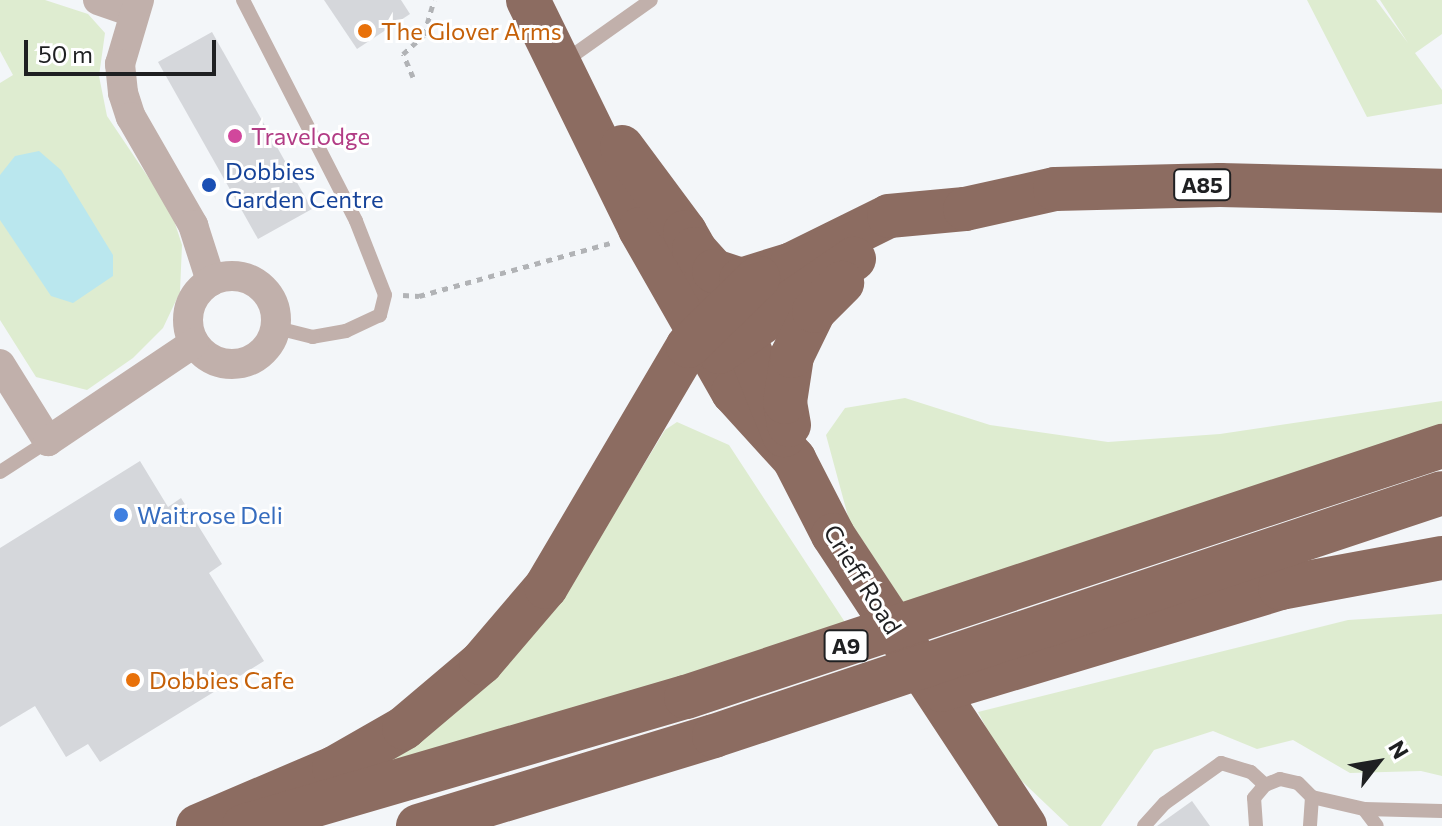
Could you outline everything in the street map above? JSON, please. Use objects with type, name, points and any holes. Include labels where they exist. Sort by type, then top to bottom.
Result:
[{"type":"highway","name":"A85","points":[[528,0],[640,229],[722,334]]},
{"type":"highway","name":"A85","points":[[561,64],[694,249],[722,334]]},
{"type":"highway","name":"A85","points":[[722,334],[881,242],[965,209],[1055,189],[1220,185],[1442,191]]},
{"type":"highway","points":[[694,249],[728,279],[758,278],[889,216],[965,209]]},
{"type":"highway","name":"A85","points":[[794,459],[785,402],[792,356],[814,311],[881,242]]},
{"type":"highway","points":[[198,826],[334,768],[404,728],[471,673],[546,587],[688,346],[722,334],[758,278]]},
{"type":"highway","name":"Crieff Road","points":[[722,334],[733,392],[794,459],[833,535],[1025,826]]},
{"type":"highway","name":"A9","points":[[244,826],[686,697],[1442,446]]},
{"type":"highway","name":"A9","points":[[543,791],[1442,493]]},
{"type":"highway","name":"A9","points":[[418,826],[543,791],[844,717],[1280,588],[1442,558]]},
{"type":"street","points":[[98,0],[135,6],[120,64],[123,93],[131,117],[193,225],[211,281]]},
{"type":"street","points":[[224,277],[252,281],[272,300],[276,328],[263,353],[238,365],[213,360],[194,343],[188,315],[192,302],[211,281],[224,277]]},
{"type":"street","points":[[0,364],[48,441],[194,343]]},
{"type":"lane","points":[[243,0],[356,221],[385,295],[380,315],[346,331],[313,337],[276,328]]},
{"type":"lane","points":[[561,64],[651,0]]},
{"type":"lane","points":[[0,472],[48,441]]},
{"type":"lane","points":[[1144,826],[1165,803],[1221,763],[1251,772],[1265,785]]},
{"type":"lane","points":[[1256,826],[1254,798],[1265,785],[1291,780],[1312,797],[1364,809],[1442,811]]},
{"type":"lane","points":[[1310,826],[1312,797]]},
{"type":"lane","points":[[1364,809],[1377,826]]},
{"type":"path","points":[[413,77],[403,54],[424,35],[434,0]]},
{"type":"path","points":[[385,295],[419,296],[586,253],[640,229]]},
{"type":"green space","points":[[0,0],[45,0],[88,14],[105,33],[99,76],[107,116],[171,211],[182,245],[180,292],[163,328],[133,358],[87,390],[36,377],[0,320],[0,83],[13,75],[0,51]]},
{"type":"green space","points":[[1307,0],[1376,0],[1408,43],[1380,0],[1442,0],[1442,34],[1415,53],[1442,90],[1442,104],[1367,117]]},
{"type":"green space","points":[[905,398],[990,425],[1108,442],[1220,434],[1442,401],[1442,434],[911,614],[849,520],[826,435],[845,408]]},
{"type":"green space","points":[[677,422],[729,445],[856,639],[359,770],[590,553],[665,430]]},
{"type":"green space","points":[[1442,614],[1442,776],[1421,771],[1350,773],[1293,740],[1257,749],[1213,731],[1154,750],[1101,826],[1069,826],[1006,766],[978,712],[1348,620]]},
{"type":"water","points":[[39,151],[61,170],[113,255],[113,276],[73,303],[51,296],[0,220],[0,175],[15,156]]},
{"type":"building","name":"The Glover Arms","points":[[324,0],[401,0],[410,14],[357,49]]},
{"type":"building","name":"Travelodge","points":[[212,32],[312,209],[258,239],[158,62]]},
{"type":"building","points":[[140,461],[168,507],[181,498],[222,564],[209,573],[264,661],[100,762],[88,744],[66,757],[35,706],[0,727],[0,548]]},
{"type":"building","points":[[1192,801],[1210,826],[1157,826]]},
{"type":"place","name":"The Glover Arms","points":[[365,31]]},
{"type":"place","name":"Travelodge","points":[[235,136]]},
{"type":"place","name":"Dobbies Garden Centre","points":[[209,185]]},
{"type":"place","name":"Waitrose Deli","points":[[121,515]]},
{"type":"place","name":"Dobbies Cafe","points":[[133,680]]}]
